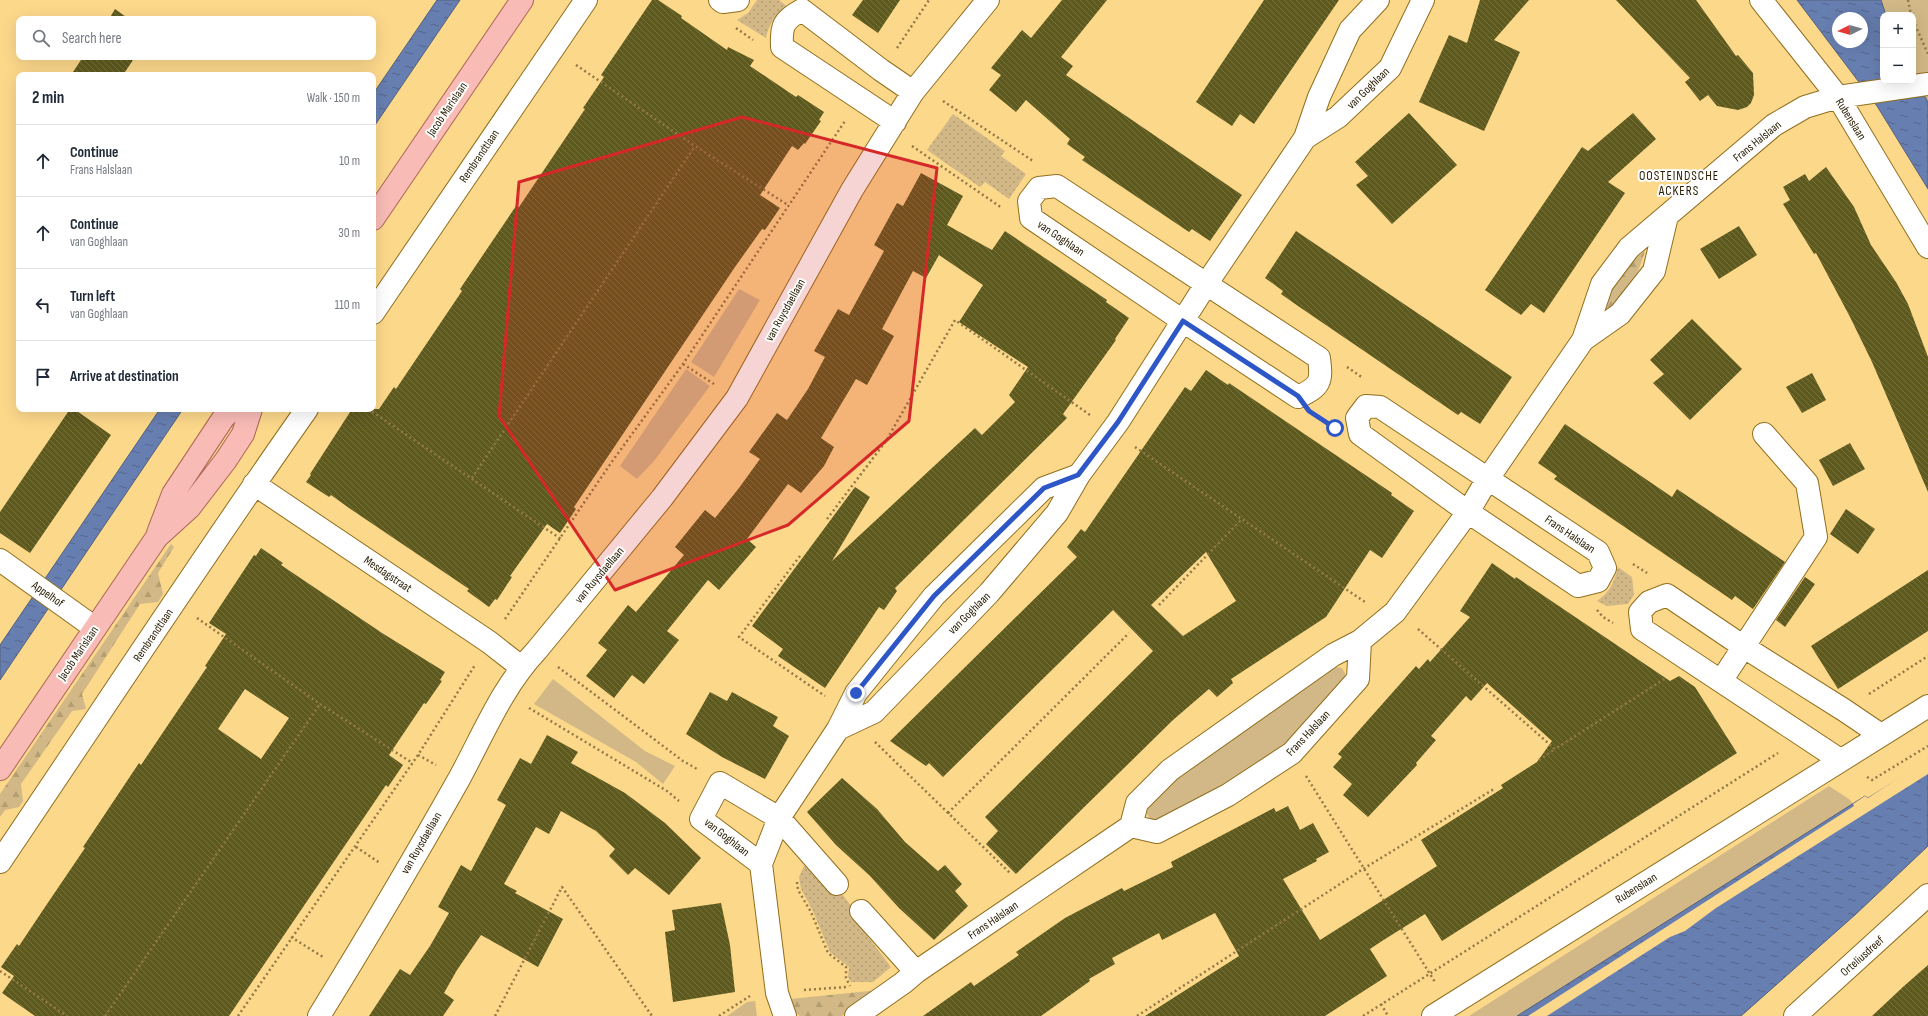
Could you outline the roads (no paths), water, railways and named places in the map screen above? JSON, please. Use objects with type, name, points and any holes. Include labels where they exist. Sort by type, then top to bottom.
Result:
[{"type":"main road","name":"Jacob Marislaan","points":[[376,215],[522,0]]},
{"type":"main road","name":"Jacob Marislaan","points":[[157,538],[173,494],[224,417],[230,412]]},
{"type":"main road","name":"Jacob Marislaan","points":[[0,769],[157,538],[190,507],[226,460],[243,434],[250,412]]},
{"type":"street","name":"Rembrandtlaan","points":[[376,309],[586,0]]},
{"type":"street","name":"van Ruysdaellaan","points":[[319,1016],[459,779],[504,693],[521,667],[537,650],[662,498],[737,398],[852,190],[915,89],[988,0]]},
{"type":"street","name":"van Goghlaan","points":[[846,720],[874,712],[989,593],[1057,513],[1078,475],[1118,422],[1207,283],[1305,138],[1319,98],[1350,30],[1378,0]]},
{"type":"street","name":"van Goghlaan","points":[[1305,138],[1338,116],[1390,68],[1423,0]]},
{"type":"street","name":"Rubenslaan","points":[[1761,0],[1838,97],[1928,247]]},
{"type":"street","points":[[890,129],[860,99],[782,47],[782,30],[792,16],[802,10],[881,70],[915,89]]},
{"type":"street","name":"Frans Halslaan","points":[[856,1016],[916,972],[1131,826],[1137,803],[1170,770],[1333,655],[1360,641],[1395,612],[1468,512],[1487,480],[1583,340],[1602,284],[1628,248],[1774,125],[1805,107],[1838,97],[1928,84]]},
{"type":"street","name":"van Goghlaan","points":[[1058,186],[1207,283],[1319,358],[1322,376],[1314,389],[1298,396],[1183,321],[1031,218],[1029,201],[1038,188],[1058,186]]},
{"type":"street","name":"Frans Halslaan","points":[[1583,340],[1620,314],[1654,272],[1667,216]]},
{"type":"street","name":"Frans Halslaan","points":[[1366,406],[1380,408],[1487,480],[1598,552],[1605,568],[1598,582],[1578,586],[1468,512],[1360,434],[1357,418],[1366,406]]},
{"type":"street","name":"Rembrandtlaan","points":[[0,862],[254,484],[305,412]]},
{"type":"street","points":[[1721,681],[1816,537],[1807,483],[1764,434]]},
{"type":"street","name":"van Goghlaan","points":[[785,1016],[777,992],[761,864],[779,818],[846,720],[856,693],[934,596],[1044,488],[1078,475]]},
{"type":"street","name":"Mesdagstraat","points":[[254,484],[489,642],[521,667]]},
{"type":"street","name":"Appelhof","points":[[0,560],[95,628]]},
{"type":"street","points":[[1840,760],[1803,737],[1642,629],[1640,612],[1649,602],[1667,595],[1744,647],[1881,735]]},
{"type":"street","name":"Frans Halslaan","points":[[1131,826],[1157,832],[1228,795],[1292,753],[1358,679],[1360,641]]},
{"type":"street","name":"Rubenslaan","points":[[1441,1011],[1928,706]]},
{"type":"street","name":"van Goghlaan","points":[[761,864],[701,819],[720,783],[779,818]]},
{"type":"street","points":[[779,818],[837,884]]},
{"type":"street","name":"Orteliusdreef","points":[[1795,1016],[1928,895]]},
{"type":"street","points":[[861,911],[916,972]]},
{"type":"water","points":[[437,0],[460,0],[376,124],[376,90]]},
{"type":"water","points":[[1797,0],[1881,0],[1885,12],[1880,12],[1880,84],[1916,84],[1916,81],[1928,102],[1928,189],[1877,106],[1833,48],[1868,48],[1868,12],[1832,12],[1832,46]]},
{"type":"water","points":[[158,412],[181,412],[0,680],[0,645]]},
{"type":"water","points":[[1928,760],[1928,846],[1856,914],[1741,1016],[1517,1016],[1865,796],[1868,798]]},
{"type":"district","name":"OOSTEINDSCHE ACKERS","points":[[1679,182]]}]
